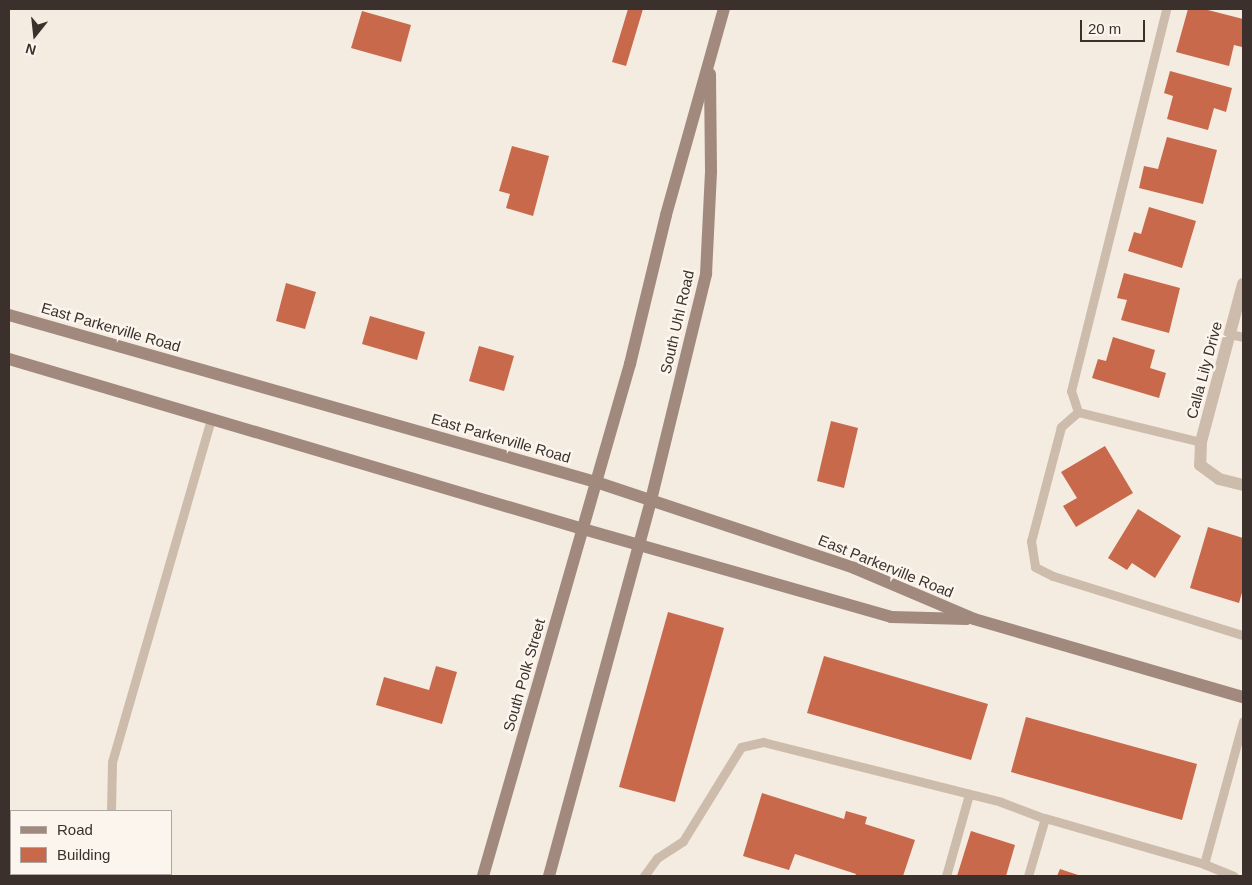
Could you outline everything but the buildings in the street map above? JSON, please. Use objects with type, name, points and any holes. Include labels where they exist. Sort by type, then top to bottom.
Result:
[{"type":"main road","name":"South Uhl Road","points":[[596,482],[630,364],[666,215],[724,9]]},
{"type":"main road","name":"South Uhl Road","points":[[651,500],[706,274],[711,171],[710,59]]},
{"type":"main road","name":"East Parkerville Road","points":[[9,315],[596,482],[854,568],[974,619],[1243,697]]},
{"type":"main road","name":"East Parkerville Road","points":[[9,360],[583,529],[891,617],[974,619]]},
{"type":"main road","name":"South Polk Street","points":[[483,876],[596,482]]},
{"type":"main road","points":[[549,876],[651,500]]},
{"type":"street","name":"Calla Lily Drive","points":[[1243,284],[1201,442],[1200,465],[1219,479],[1243,485]]},
{"type":"lane","points":[[1078,412],[1071,391],[1166,9]]},
{"type":"lane","points":[[1230,334],[1243,337]]},
{"type":"lane","points":[[1078,412],[1201,442]]},
{"type":"lane","points":[[1078,412],[1061,427],[1030,541],[1035,567],[1063,579],[1243,634]]},
{"type":"lane","points":[[111,810],[112,762],[210,419]]},
{"type":"lane","points":[[1204,864],[1243,721]]},
{"type":"lane","points":[[644,876],[657,858],[683,841],[742,747],[764,742],[1001,802],[1046,819],[1204,864],[1234,876]]},
{"type":"lane","points":[[946,876],[969,794]]},
{"type":"lane","points":[[1028,876],[1046,819]]}]
